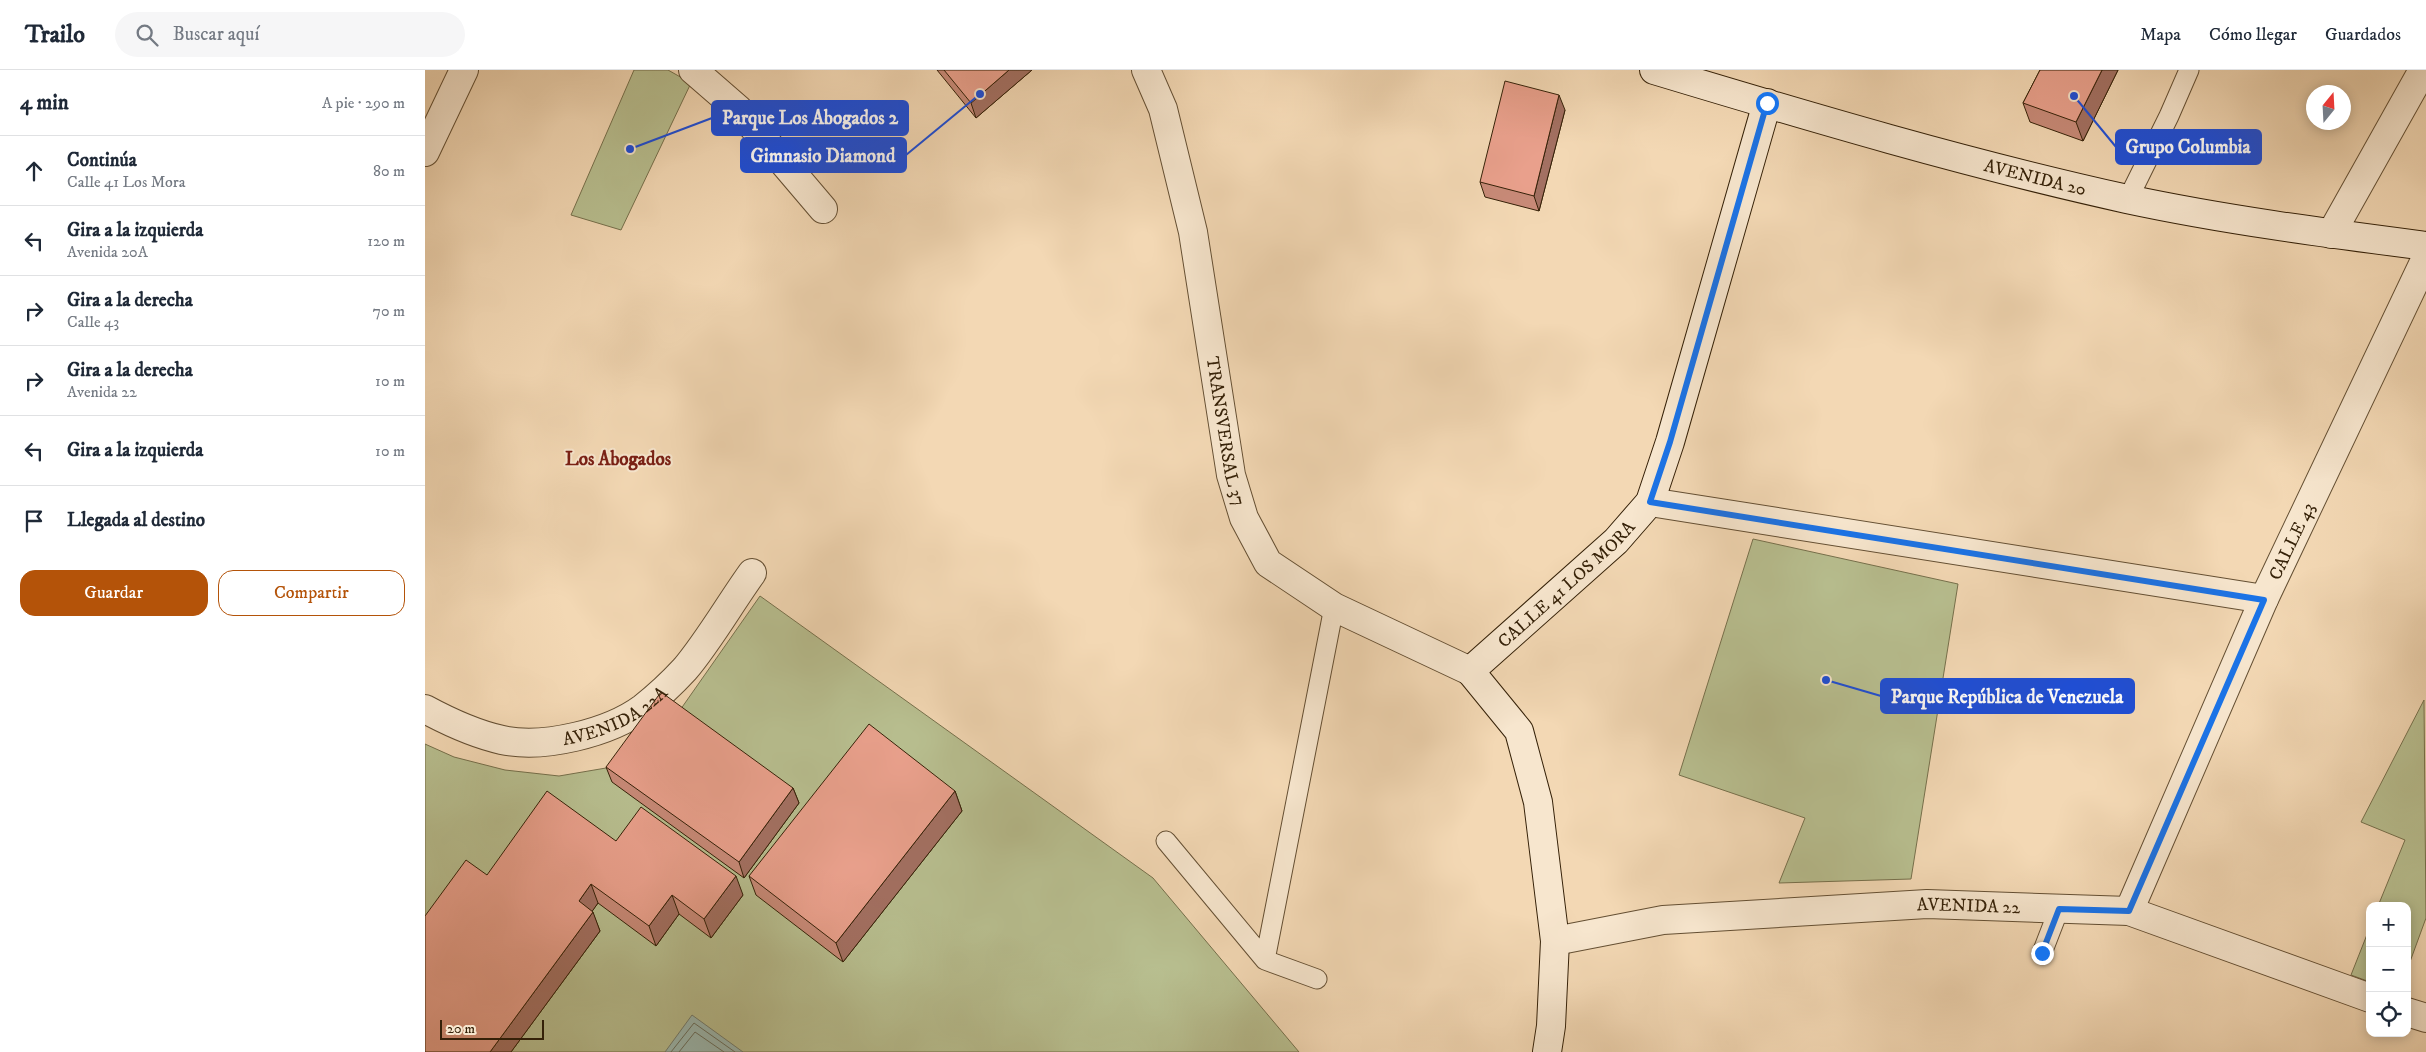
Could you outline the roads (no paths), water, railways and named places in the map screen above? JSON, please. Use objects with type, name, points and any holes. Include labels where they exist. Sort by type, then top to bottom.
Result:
[{"type":"street","points":[[425,152],[464,70]]},
{"type":"street","points":[[693,70],[738,108],[823,209]]},
{"type":"street","name":"TRANSVERSAL 37","points":[[1146,70],[1163,109],[1193,232],[1231,475],[1244,518],[1267,563],[1334,607],[1470,671]]},
{"type":"street","name":"AVENIDA 20","points":[[1654,70],[1984,164],[2128,199],[2331,234],[2426,246]]},
{"type":"street","points":[[2331,234],[2423,70]]},
{"type":"street","name":"CALLE 41 LOS MORA","points":[[1470,671],[1617,541],[1650,502],[1670,442],[1767,103]]},
{"type":"street","name":"CALLE 43","points":[[2129,911],[2264,600],[2426,258]]},
{"type":"street","points":[[1650,502],[2264,600]]},
{"type":"street","name":"AVENIDA 22A","points":[[425,709],[475,732],[504,740],[537,742],[578,736],[611,724],[643,708],[685,668],[752,573]]},
{"type":"street","points":[[1470,671],[1519,731],[1538,802],[1555,942],[1551,1026],[1547,1052]]},
{"type":"street","name":"AVENIDA 22","points":[[1555,942],[1663,920],[1927,904],[2129,911],[2366,997]]},
{"type":"street","points":[[2411,1013],[2426,1018]]},
{"type":"lane","points":[[2128,199],[2169,116],[2189,70]]},
{"type":"lane","points":[[1265,960],[1334,607]]},
{"type":"lane","points":[[1166,841],[1265,960],[1317,978]]},
{"type":"lane","points":[[2042,953],[2059,909]]},
{"type":"water","points":[[692,1015],[743,1052],[665,1052]]},
{"type":"place","name":"Gimnasio Diamond","points":[[980,94]]},
{"type":"place","name":"Grupo Columbia","points":[[2074,96]]},
{"type":"place","name":"Parque Los Abogados 2","points":[[630,149]]},
{"type":"place","name":"Parque República de Venezuela","points":[[1826,680]]},
{"type":"district","name":"Los Abogados","points":[[618,458]]}]
